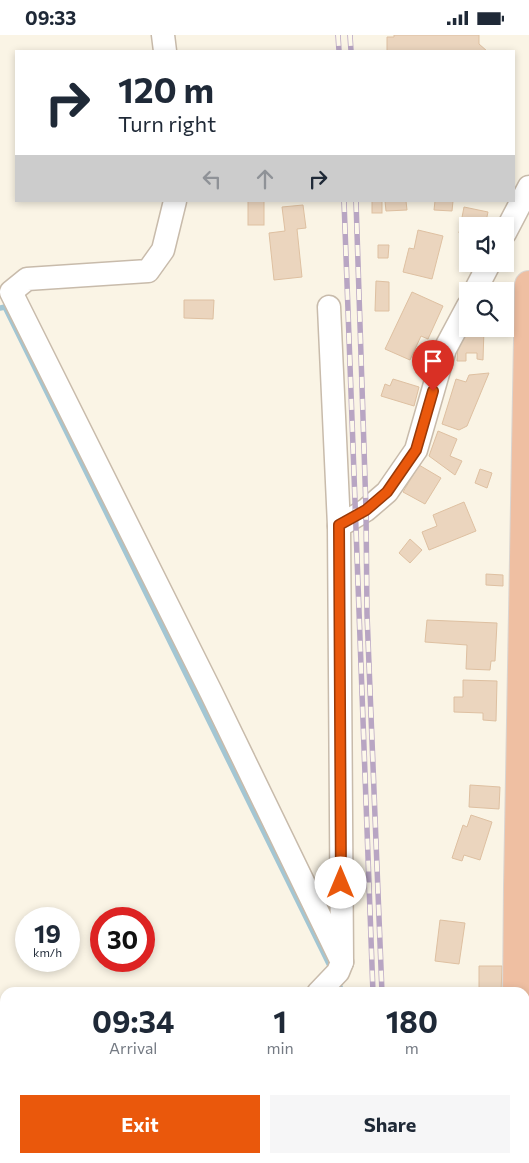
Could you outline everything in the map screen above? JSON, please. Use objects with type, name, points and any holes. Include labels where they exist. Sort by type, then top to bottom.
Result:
[{"type":"highway","points":[[517,987],[523,888],[529,285]]},
{"type":"street","points":[[163,35],[164,50]]},
{"type":"street","points":[[513,217],[529,187]]},
{"type":"street","points":[[175,202],[163,250],[148,271],[28,279],[12,291],[211,692],[342,962]]},
{"type":"street","points":[[324,987],[338,972],[342,962],[339,525],[329,307]]},
{"type":"street","points":[[339,525],[366,510],[387,492],[416,450],[445,349],[459,323]]},
{"type":"building","points":[[394,35],[479,35],[479,44],[486,50],[387,50],[387,37],[394,37]]},
{"type":"building","points":[[248,202],[264,202],[264,225],[248,225]]},
{"type":"building","points":[[372,202],[382,202],[382,213],[372,213]]},
{"type":"building","points":[[385,202],[406,202],[407,210],[386,211]]},
{"type":"building","points":[[435,202],[453,202],[452,211],[434,210]]},
{"type":"building","points":[[303,205],[306,228],[297,229],[302,277],[274,280],[269,233],[285,231],[282,207]]},
{"type":"building","points":[[464,207],[488,212],[487,217],[462,217]]},
{"type":"building","points":[[418,230],[443,236],[432,279],[403,272],[409,248],[414,249]]},
{"type":"building","points":[[378,245],[389,245],[388,258],[378,258]]},
{"type":"building","points":[[376,281],[389,282],[389,311],[375,311]]},
{"type":"building","points":[[412,292],[443,306],[428,339],[421,336],[410,360],[385,349]]},
{"type":"building","points":[[184,300],[214,300],[213,319],[184,318]]},
{"type":"building","points":[[464,337],[484,337],[483,360],[477,359],[477,353],[466,353],[466,361],[457,361],[458,347]]},
{"type":"building","points":[[489,373],[467,426],[459,430],[442,424],[456,379],[466,382],[469,375]]},
{"type":"building","points":[[393,379],[419,387],[414,406],[381,396],[385,384],[390,386]]},
{"type":"building","points":[[438,431],[457,439],[450,456],[462,461],[455,475],[429,456]]},
{"type":"building","points":[[419,465],[441,478],[425,504],[403,492]]},
{"type":"building","points":[[480,469],[492,473],[487,488],[475,483]]},
{"type":"building","points":[[464,502],[476,531],[429,550],[422,532],[437,526],[433,515]]},
{"type":"building","points":[[410,539],[422,550],[410,563],[399,553]]},
{"type":"building","points":[[486,574],[503,575],[503,586],[486,585]]},
{"type":"building","points":[[427,620],[497,623],[495,661],[491,661],[490,670],[466,669],[467,645],[425,642]]},
{"type":"building","points":[[463,680],[497,681],[496,721],[483,720],[483,713],[454,712],[454,697],[463,697]]},
{"type":"building","points":[[470,785],[500,787],[499,809],[469,807]]},
{"type":"building","points":[[471,815],[492,822],[480,860],[464,855],[462,861],[452,858],[463,825],[467,827]]},
{"type":"building","points":[[440,920],[465,923],[459,964],[435,961]]},
{"type":"building","points":[[479,966],[502,966],[501,987],[479,987]]},
{"type":"waterway","points":[[0,308],[5,307],[332,970]]},
{"type":"waterway","points":[[337,981],[340,987]]},
{"type":"railway","points":[[338,35],[339,50]]},
{"type":"railway","points":[[350,35],[351,50]]},
{"type":"railway","points":[[344,202],[373,987]]},
{"type":"railway","points":[[356,202],[366,510],[367,614],[382,987]]},
{"type":"route","points":[[341,883],[339,525],[366,510],[387,492],[416,450],[433,391]]}]
